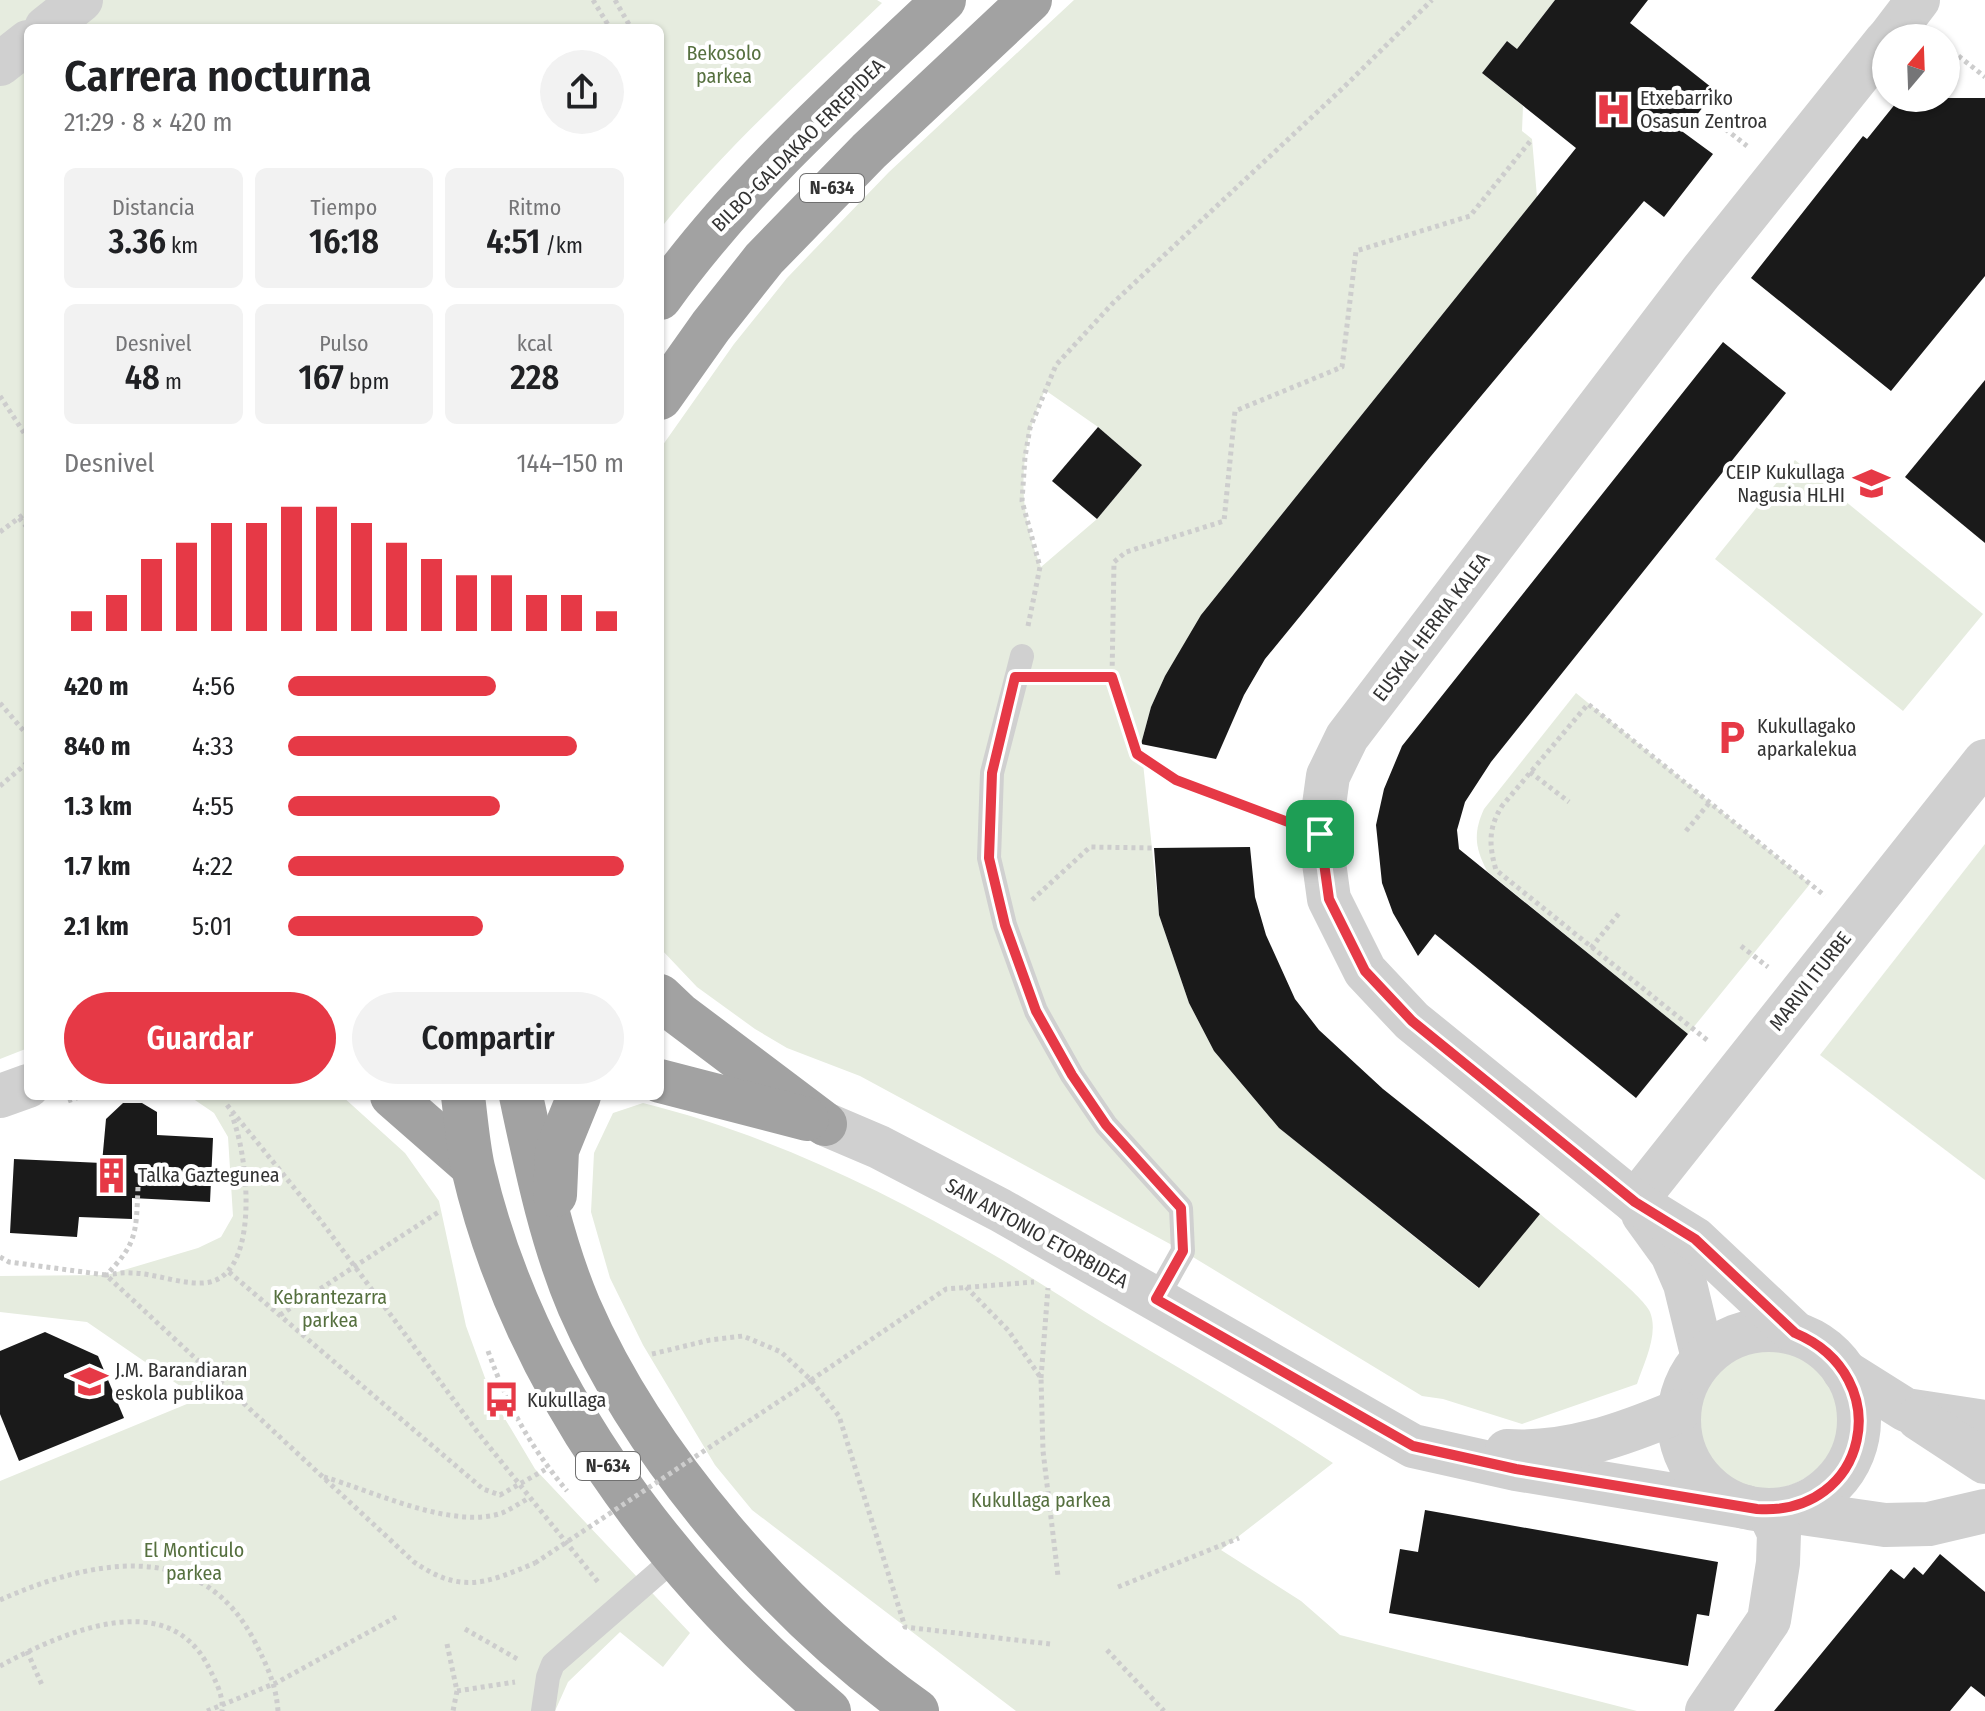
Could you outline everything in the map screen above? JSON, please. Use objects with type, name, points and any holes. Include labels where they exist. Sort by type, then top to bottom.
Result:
[{"type":"highway","name":"BILBO-GALDAKAO ERREPIDEA","points":[[664,293],[720,221],[944,0]]},
{"type":"highway","name":"N-634","points":[[664,392],[764,259],[869,151],[1030,0]]},
{"type":"highway","points":[[664,1000],[825,1124]]},
{"type":"highway","points":[[664,1082],[825,1124]]},
{"type":"highway","points":[[397,1100],[472,1166]]},
{"type":"highway","name":"N-634","points":[[464,1100],[472,1166],[497,1252],[529,1329],[590,1439],[675,1558],[735,1625],[829,1711]]},
{"type":"highway","name":"N-634","points":[[522,1100],[554,1229],[579,1306],[629,1400],[673,1465],[774,1587],[823,1634],[917,1711]]},
{"type":"highway","points":[[554,1229],[557,1150],[577,1100]]},
{"type":"street","points":[[51,24],[81,0]]},
{"type":"street","name":"EUSKAL HERRIA KALEA","points":[[1899,24],[1918,0]]},
{"type":"street","points":[[0,64],[24,45]]},
{"type":"street","name":"EUSKAL HERRIA KALEA","points":[[1795,1333],[1695,1239],[1635,1202],[1412,1021],[1365,971],[1329,899],[1320,834],[1328,776],[1347,737],[1701,272],[1872,59]]},
{"type":"street","name":"MARIVI ITURBE","points":[[1635,1202],[1985,761]]},
{"type":"street","points":[[0,1096],[24,1087]]},
{"type":"street","name":"SAN ANTONIO ETORBIDEA","points":[[825,1124],[879,1147],[1000,1210],[1413,1446],[1516,1469],[1885,1525],[1929,1524],[1985,1511]]},
{"type":"street","name":"EUSKAL HERRIA KALEA","points":[[1635,1202],[1672,1254],[1685,1284],[1703,1358]]},
{"type":"street","points":[[1770,1329],[1795,1333],[1814,1341],[1831,1354],[1844,1371],[1856,1394],[1859,1421],[1855,1446],[1844,1471],[1826,1490],[1804,1503],[1765,1509],[1723,1497],[1688,1460],[1680,1436],[1679,1411],[1686,1382],[1703,1358],[1722,1342],[1745,1332],[1770,1329]]},
{"type":"street","points":[[1844,1371],[1985,1462]]},
{"type":"street","points":[[1906,1410],[1985,1422]]},
{"type":"street","name":"SAN ANTONIO ETORBIDEA","points":[[1413,1446],[1530,1453],[1624,1434],[1679,1411]]},
{"type":"street","points":[[1707,1711],[1769,1620],[1778,1563],[1779,1533],[1765,1509]]},
{"type":"lane","points":[[1018,667],[992,773],[989,858],[1005,925],[1036,1011],[1072,1075],[1106,1125],[1181,1208],[1183,1251],[1156,1299]]},
{"type":"lane","points":[[543,1711],[553,1664],[675,1558]]},
{"type":"path","points":[[593,0],[608,24]]},
{"type":"path","points":[[615,0],[629,24]]},
{"type":"path","points":[[1112,677],[1018,667],[1040,567],[1022,501],[1025,457],[1030,428],[1056,365],[1113,303],[1344,87],[1432,0]]},
{"type":"path","points":[[1960,57],[1985,77]]},
{"type":"path","points":[[1320,834],[1176,780],[1137,754],[1112,677],[1114,562],[1126,552],[1224,521],[1235,411],[1342,367],[1356,251],[1470,216],[1532,139]]},
{"type":"path","points":[[0,396],[24,433]]},
{"type":"path","points":[[0,532],[24,514]]},
{"type":"path","points":[[19,518],[24,524]]},
{"type":"path","points":[[0,703],[24,731]]},
{"type":"path","points":[[1742,1067],[1496,870],[1491,852],[1493,821],[1530,772],[1588,704],[1857,922]]},
{"type":"path","points":[[0,786],[24,765]]},
{"type":"path","points":[[1530,772],[1569,802]]},
{"type":"path","points":[[1686,831],[1710,802]]},
{"type":"path","points":[[1005,925],[1090,847],[1154,848]]},
{"type":"path","points":[[1591,948],[1620,912]]},
{"type":"path","points":[[223,1100],[262,1146],[529,1498],[619,1607]]},
{"type":"path","points":[[0,1257],[9,1262],[106,1275],[131,1273],[207,1283],[229,1272],[239,1257],[246,1219],[240,1133],[227,1105]]},
{"type":"path","points":[[106,1275],[124,1257],[134,1239],[138,1187]]},
{"type":"path","points":[[280,1315],[451,1203]]},
{"type":"path","points":[[229,1272],[483,1489],[500,1495],[548,1468],[508,1405],[485,1345]]},
{"type":"path","points":[[106,1275],[414,1562],[451,1583],[482,1583],[535,1563],[946,1289],[1049,1281],[1041,1378],[1043,1451],[1058,1576]]},
{"type":"path","points":[[966,1287],[1008,1330],[1041,1378]]},
{"type":"path","points":[[649,1356],[710,1340],[743,1336],[781,1352],[811,1380],[839,1416],[905,1627],[1050,1644]]},
{"type":"path","points":[[321,1476],[451,1515],[474,1517],[501,1513],[529,1498]]},
{"type":"path","points":[[1118,1587],[1239,1538]]},
{"type":"path","points":[[0,1600],[68,1574],[98,1568],[135,1564],[188,1576],[230,1604],[244,1621],[276,1683],[278,1711]]},
{"type":"path","points":[[207,1711],[276,1683],[396,1617]]},
{"type":"path","points":[[0,1666],[27,1651],[101,1625],[142,1621],[164,1626],[202,1655],[215,1679],[222,1707]]},
{"type":"path","points":[[465,1629],[548,1677]]},
{"type":"path","points":[[447,1644],[457,1691],[453,1711]]},
{"type":"path","points":[[1107,1650],[1164,1711]]},
{"type":"path","points":[[27,1651],[42,1685]]},
{"type":"path","points":[[457,1691],[548,1677]]},
{"type":"green space","name":"Bekosolo parkea","points":[[0,0],[877,0],[882,3],[739,141],[664,224],[664,24],[24,24],[24,1050],[0,1059]]},
{"type":"green space","points":[[1074,0],[1555,0],[1517,49],[1507,41],[1482,73],[1523,106],[1522,131],[1532,139],[1537,197],[1205,610],[1165,676],[1151,707],[1141,744],[1159,915],[1189,1003],[1214,1051],[1279,1128],[1478,1288],[1540,1214],[1617,1277],[1650,1312],[1652,1339],[1637,1384],[1522,1424],[1443,1399],[1422,1396],[1183,1251],[860,1076],[787,1048],[697,987],[664,952],[664,443],[734,344],[787,278],[889,172]],"holes":[[[1045,390],[1098,427],[1142,465],[1097,519],[1041,567],[1027,522],[1024,478],[1029,434]]]},
{"type":"green space","points":[[1795,460],[1983,614],[1903,711],[1715,559]]},
{"type":"green space","points":[[1576,693],[1810,884],[1688,1034],[1487,871],[1480,855],[1477,833],[1484,809]]},
{"type":"green space","points":[[1985,844],[1985,1180],[1820,1055]]},
{"type":"green space","points":[[195,1100],[346,1100],[405,1153],[439,1201],[466,1326],[492,1397],[535,1469],[690,1633],[663,1667],[620,1632],[568,1682],[555,1711],[0,1711],[0,1481],[199,1399],[87,1322],[0,1312],[0,1276],[107,1275],[198,1248],[221,1237],[233,1216],[228,1137],[214,1113]]},
{"type":"green space","name":"Kukullaga parkea","points":[[643,1103],[777,1146],[863,1184],[1002,1260],[1333,1463],[1221,1550],[1301,1601],[1340,1635],[1637,1711],[1016,1711],[752,1510],[715,1465],[643,1345],[610,1278],[591,1212],[594,1153],[613,1113]]},
{"type":"green space","points":[[1767,1345],[1795,1350],[1818,1366],[1834,1389],[1839,1417],[1834,1445],[1818,1468],[1795,1484],[1767,1489],[1739,1484],[1716,1468],[1700,1445],[1695,1417],[1700,1389],[1716,1366],[1739,1350]]},
{"type":"building","points":[[1555,0],[1648,0],[1630,23],[1716,91],[1683,132],[1713,154],[1664,217],[1644,201],[1431,456],[1265,659],[1244,695],[1216,759],[1141,744],[1151,707],[1165,676],[1201,615],[1576,148],[1482,73],[1507,41],[1517,49]]},
{"type":"building","points":[[1960,98],[1985,98],[1985,276],[1891,391],[1751,278],[1863,136],[1867,139],[1889,112],[1960,112]]},
{"type":"building","points":[[1723,342],[1786,393],[1491,762],[1465,802],[1457,830],[1459,849],[1688,1034],[1636,1098],[1435,934],[1418,956],[1393,913],[1382,883],[1376,825],[1384,789],[1402,746]]},
{"type":"building","points":[[1985,380],[1985,543],[1905,477]]},
{"type":"building","points":[[1098,427],[1142,465],[1097,519],[1052,481]]},
{"type":"building","points":[[1250,847],[1255,897],[1266,935],[1295,999],[1319,1030],[1383,1089],[1540,1214],[1479,1288],[1279,1128],[1214,1051],[1189,1003],[1159,915],[1154,848]]},
{"type":"building","name":"Talka Gaztegunea","points":[[123,1103],[142,1103],[157,1112],[157,1135],[213,1138],[210,1202],[132,1198],[132,1219],[79,1217],[77,1237],[10,1233],[14,1159],[102,1163],[106,1119]]},
{"type":"building","points":[[45,1332],[98,1356],[124,1418],[19,1461],[0,1414],[0,1351]]},
{"type":"building","points":[[1425,1510],[1718,1562],[1709,1616],[1697,1614],[1688,1666],[1389,1613],[1400,1549],[1418,1552]]},
{"type":"building","points":[[1940,1554],[1985,1592],[1985,1697],[1971,1686],[1950,1711],[1774,1711],[1891,1569],[1904,1579],[1914,1567],[1923,1575]]},
{"type":"place","name":"Etxebarriko Osasun Zentroa","points":[[1614,109]]},
{"type":"place","name":"CEIP Kukullaga Nagusia HLHI","points":[[1871,483]]},
{"type":"place","name":"Kukullagako aparkalekua","points":[[1731,737]]},
{"type":"place","name":"Talka Gaztegunea","points":[[112,1175]]},
{"type":"place","name":"J.M. Barandiaran eskola publikoa","points":[[89,1382]]},
{"type":"place","name":"Kukullaga","points":[[501,1400]]},
{"type":"route","points":[[1015,677],[1112,677],[1137,754],[1176,780],[1320,834],[1329,899],[1365,971],[1412,1021],[1635,1202],[1695,1239],[1795,1333],[1814,1341],[1831,1354],[1856,1394],[1859,1421],[1855,1446],[1844,1471],[1826,1490],[1804,1503],[1779,1510],[1757,1509],[1516,1469],[1413,1446],[1156,1299],[1183,1251],[1181,1208],[1106,1125],[1072,1075],[1036,1011],[1005,925],[989,858],[992,773],[1015,677]]},
{"type":"park label","name":"Kebrantezarra parkea","points":[[330,1308]]},
{"type":"park label","name":"El Monticulo parkea","points":[[194,1562]]}]
